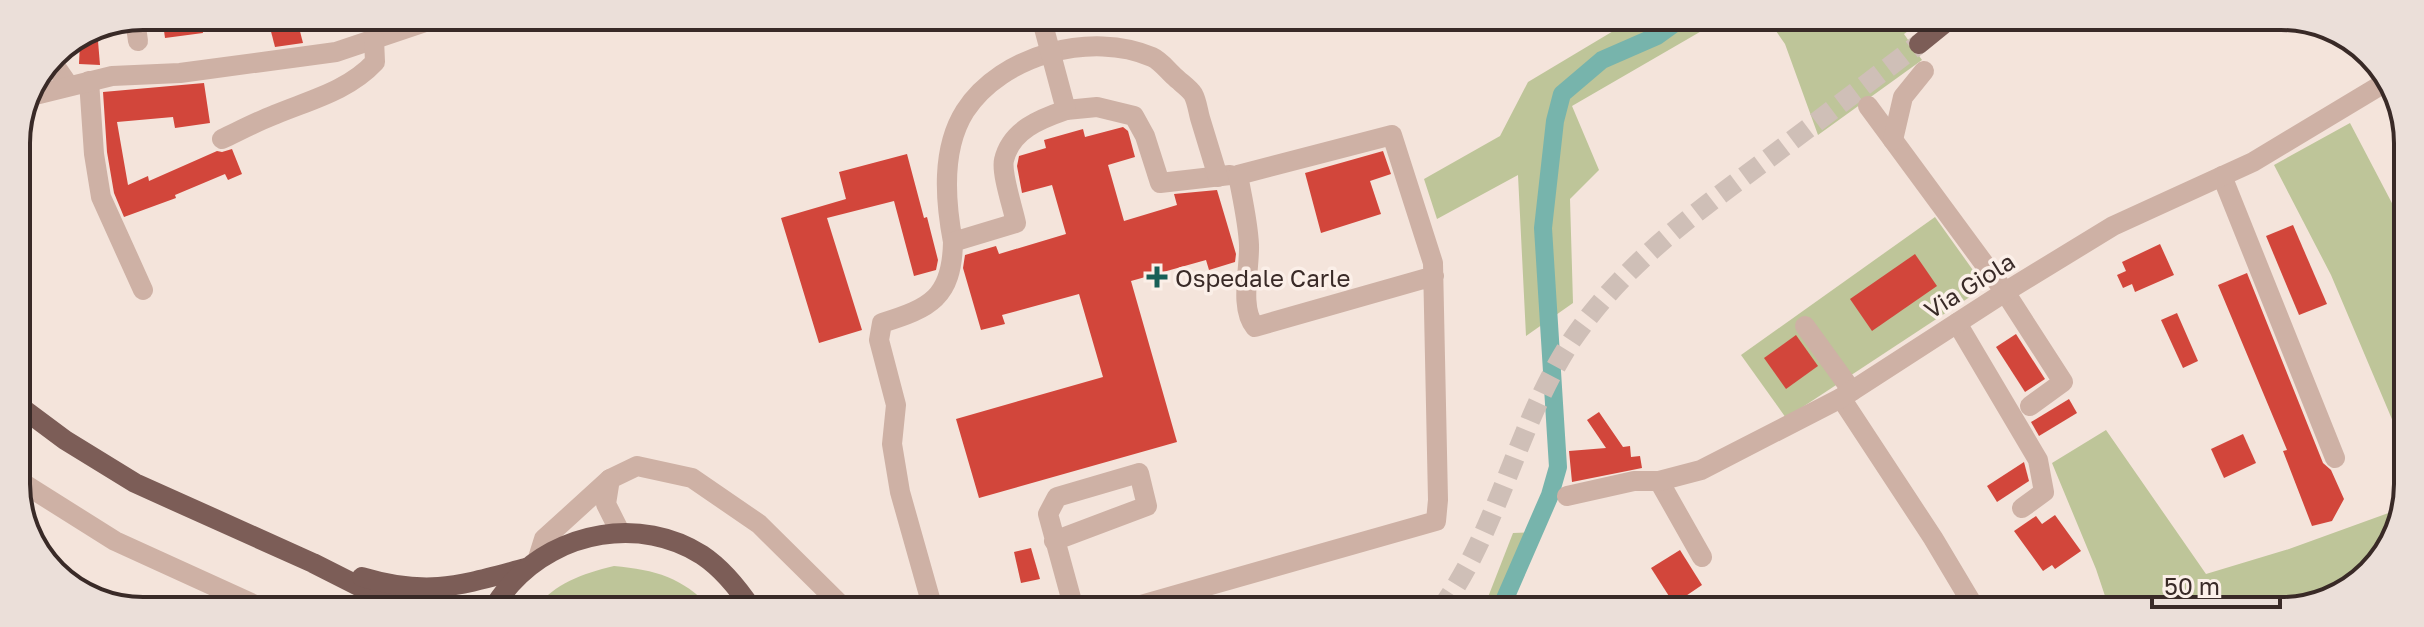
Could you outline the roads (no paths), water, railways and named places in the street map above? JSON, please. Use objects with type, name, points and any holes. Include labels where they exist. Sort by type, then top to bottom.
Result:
[{"type":"main road","points":[[1919,44],[1936,30]]},
{"type":"main road","points":[[30,414],[65,440],[135,483],[313,563],[380,597]]},
{"type":"main road","points":[[313,563],[414,589],[460,586],[532,563],[564,544],[620,532],[662,538],[701,555],[752,597]]},
{"type":"main road","points":[[501,597],[532,563]]},
{"type":"main road","points":[[734,582],[744,597]]},
{"type":"street","points":[[137,30],[138,41]]},
{"type":"street","points":[[42,93],[112,76],[180,73],[336,52],[401,30]]},
{"type":"street","points":[[1044,30],[1066,110]]},
{"type":"street","points":[[222,139],[337,90],[364,74],[375,62],[374,39]]},
{"type":"street","points":[[930,597],[900,492],[892,444],[896,405],[879,340],[882,323],[917,312],[943,293],[953,259],[947,179],[952,143],[966,110],[990,85],[1016,65],[1079,47],[1113,46],[1155,58],[1193,94],[1228,176],[1249,245],[1246,288],[1250,322],[1255,327],[1434,276]]},
{"type":"street","points":[[60,67],[79,84],[101,197],[143,290]]},
{"type":"street","points":[[1893,140],[1903,97],[1924,71]]},
{"type":"street","name":"Via Giola","points":[[1567,496],[1634,481],[1659,481],[1701,470],[1846,394],[2113,226],[2253,162],[2379,86]]},
{"type":"street","points":[[1868,106],[2005,292],[2063,382],[2030,406]]},
{"type":"street","points":[[953,242],[1016,223],[1004,161],[1016,136],[1039,119],[1066,110],[1097,107],[1134,116],[1145,136],[1160,183],[1228,176],[1392,135],[1433,263],[1436,521],[1169,597]]},
{"type":"street","points":[[2222,176],[2335,458]]},
{"type":"street","points":[[1957,323],[2038,460],[2044,492],[2022,508]]},
{"type":"street","points":[[1805,326],[1968,597]]},
{"type":"street","points":[[532,563],[544,539],[610,479],[637,466],[692,478],[759,524],[833,597]]},
{"type":"street","points":[[1054,541],[1147,506],[1139,473],[1057,497],[1048,514],[1054,541],[1070,597]]},
{"type":"street","points":[[610,479],[606,504],[620,532]]},
{"type":"street","points":[[1659,481],[1702,557]]},
{"type":"street","points":[[30,488],[115,541],[238,597]]},
{"type":"waterway","points":[[1506,597],[1550,495],[1558,467],[1543,228],[1555,121],[1562,94],[1602,60],[1665,30]]},
{"type":"tunnel","points":[[1448,597],[1478,546],[1551,375],[1590,315],[1636,265],[1687,220],[1919,44]]},
{"type":"place","name":"Ospedale Carle","points":[[1157,277]]}]
